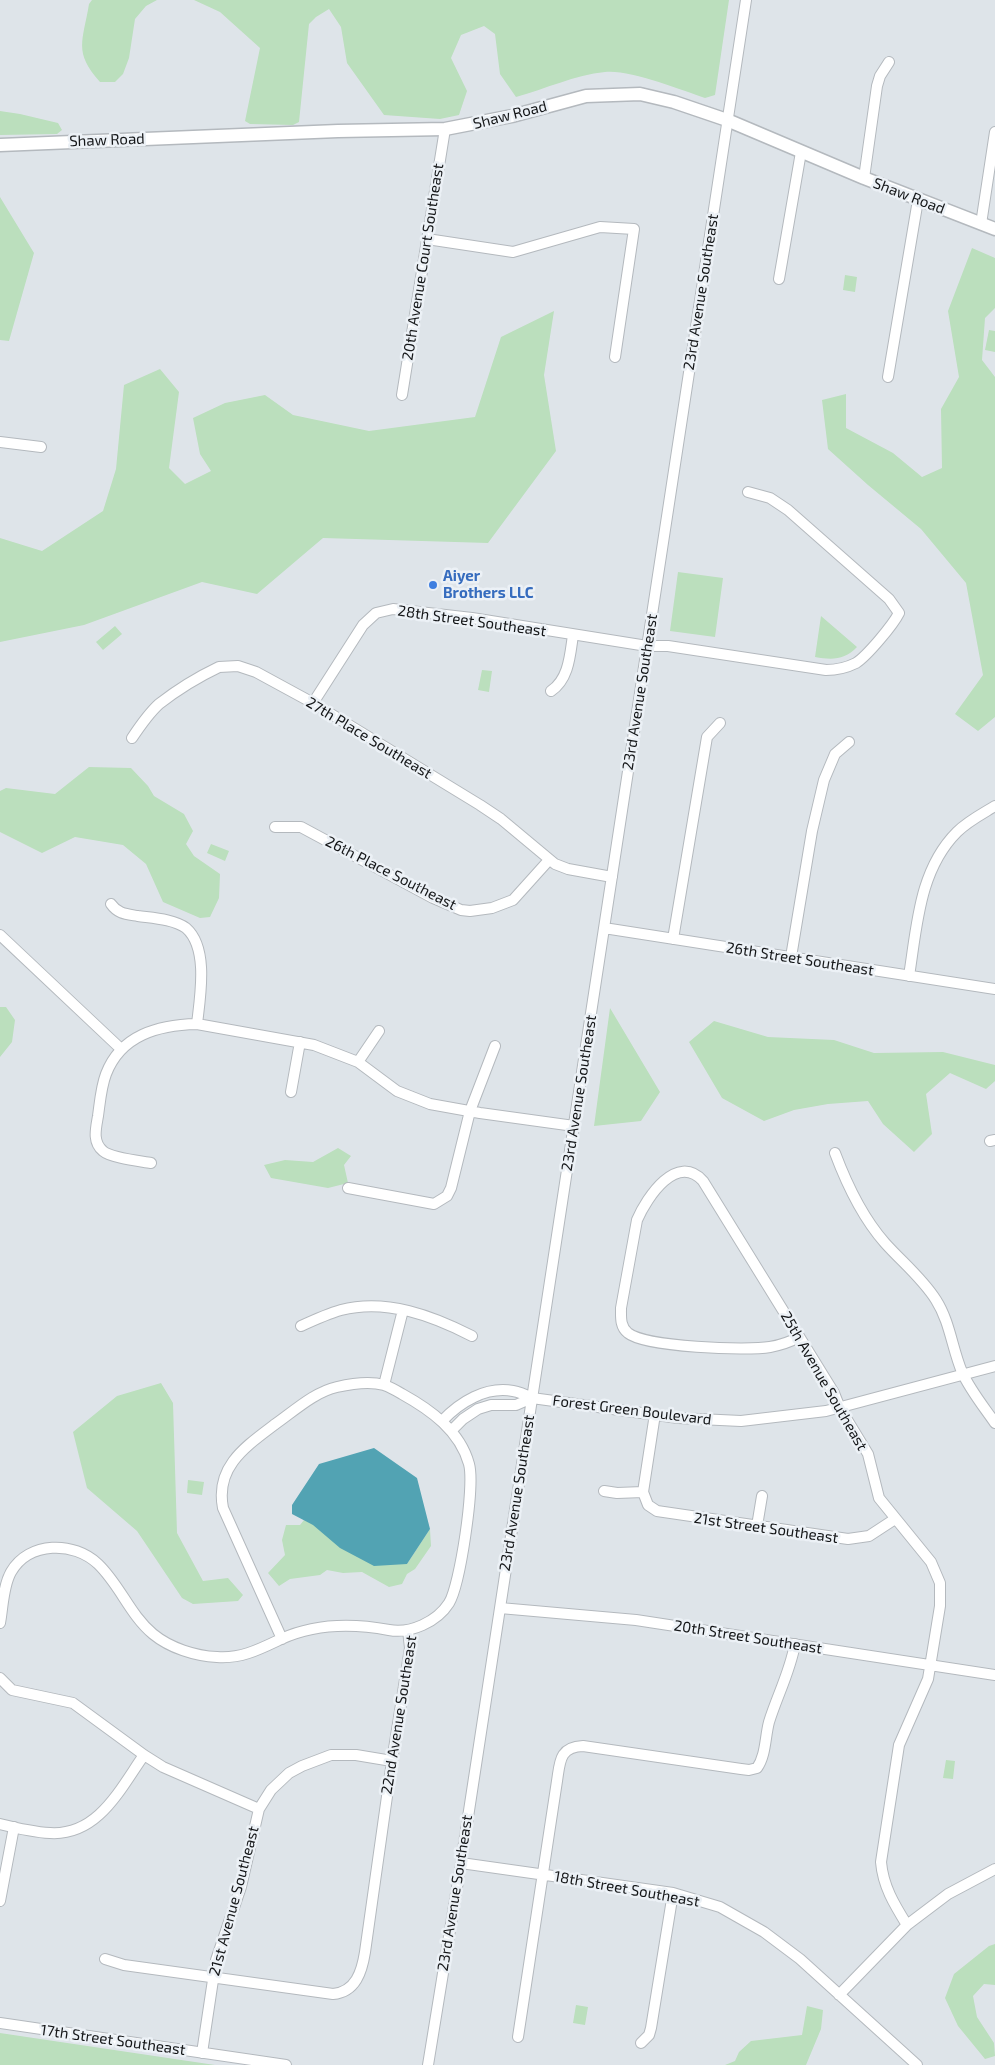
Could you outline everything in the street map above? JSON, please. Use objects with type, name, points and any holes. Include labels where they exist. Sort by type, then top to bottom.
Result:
[{"type":"main road","name":"Shaw Road","points":[[0,145],[338,131],[445,129],[512,116],[586,96],[640,94],[658,97],[727,120],[918,200],[995,229]]},
{"type":"street","name":"23rd Avenue Southeast","points":[[428,2065],[461,1863],[746,0]]},
{"type":"street","points":[[864,178],[877,86],[880,76],[889,62]]},
{"type":"street","name":"20th Avenue Court Southeast","points":[[402,395],[445,129]]},
{"type":"street","points":[[981,224],[995,132]]},
{"type":"street","points":[[779,279],[801,152]]},
{"type":"street","points":[[888,377],[918,200]]},
{"type":"street","points":[[428,239],[513,252],[600,227],[634,230],[615,357]]},
{"type":"street","points":[[0,442],[41,447]]},
{"type":"street","name":"28th Street Southeast","points":[[313,703],[363,625],[372,616],[385,610],[401,609],[647,646],[668,646],[826,670],[841,669],[858,662],[890,627],[899,612],[889,599],[788,510],[770,498],[748,492]]},
{"type":"street","points":[[551,691],[558,686],[566,673],[572,635]]},
{"type":"street","name":"27th Place Southeast","points":[[132,738],[158,705],[208,672],[224,665],[244,667],[313,703],[502,819],[549,860],[568,869],[612,876]]},
{"type":"street","points":[[673,939],[707,737],[720,723]]},
{"type":"street","points":[[790,957],[812,831],[824,780],[835,754],[849,742]]},
{"type":"street","points":[[909,976],[924,892],[934,864],[945,846],[958,831],[995,806]]},
{"type":"street","name":"26th Place Southeast","points":[[275,827],[301,827],[433,898],[461,910],[486,909],[513,900],[549,860]]},
{"type":"street","points":[[111,904],[120,913],[180,925],[192,937],[199,954],[201,969],[197,1024]]},
{"type":"street","name":"26th Street Southeast","points":[[604,928],[995,989]]},
{"type":"street","points":[[0,935],[121,1049]]},
{"type":"street","points":[[151,1163],[105,1153],[98,1146],[95,1134],[106,1075],[121,1049],[136,1038],[154,1029],[197,1024],[314,1044],[358,1062],[389,1086],[430,1104],[574,1126]]},
{"type":"street","points":[[358,1062],[379,1031]]},
{"type":"street","points":[[291,1092],[300,1042]]},
{"type":"street","points":[[348,1188],[434,1204],[442,1200],[451,1188],[470,1111],[495,1046]]},
{"type":"street","points":[[835,1153],[848,1186],[868,1220],[884,1242],[923,1282],[937,1302],[948,1324],[963,1374],[995,1423]]},
{"type":"street","name":"25th Avenue Southeast","points":[[799,1337],[789,1343],[769,1347],[711,1348],[643,1339],[628,1333],[623,1327],[621,1308],[637,1220],[641,1211],[667,1178],[677,1172],[686,1171],[694,1173],[703,1181],[834,1392],[840,1408],[868,1454],[879,1498],[931,1562],[940,1583],[940,1606],[925,1689],[899,1745],[882,1862],[882,1874],[889,1896],[907,1925]]},
{"type":"street","points":[[301,1326],[347,1309],[376,1306],[403,1310],[450,1325],[472,1336]]},
{"type":"street","points":[[282,1639],[221,1500],[227,1470],[248,1444],[304,1404],[337,1386],[356,1384],[384,1385],[403,1310]]},
{"type":"street","name":"Forest Green Boulevard","points":[[532,1398],[704,1421],[741,1421],[796,1416],[840,1408],[995,1366]]},
{"type":"street","name":"22nd Avenue Southeast","points":[[213,1977],[326,1994],[339,1994],[348,1989],[361,1973],[366,1952],[392,1761],[410,1648],[408,1630],[416,1628],[441,1612],[448,1604],[455,1588],[472,1490],[472,1477],[466,1453],[451,1431],[442,1421],[404,1395],[384,1385]]},
{"type":"street","points":[[442,1421],[454,1409],[482,1393],[513,1391],[532,1398]]},
{"type":"street","points":[[451,1431],[463,1419],[478,1409],[503,1404],[516,1404],[532,1398]]},
{"type":"street","points":[[604,1491],[617,1494],[643,1492],[655,1414]]},
{"type":"street","name":"21st Street Southeast","points":[[643,1492],[648,1504],[657,1511],[854,1540],[869,1536],[895,1519]]},
{"type":"street","points":[[757,1526],[762,1496]]},
{"type":"street","points":[[0,1623],[8,1579],[16,1565],[35,1550],[54,1548],[73,1550],[88,1556],[107,1574],[144,1626],[175,1648],[205,1656],[225,1658],[238,1656],[264,1649],[282,1639],[318,1627],[338,1624],[394,1631],[408,1630]]},
{"type":"street","name":"20th Street Southeast","points":[[500,1608],[547,1614],[636,1620],[995,1674]]},
{"type":"street","points":[[518,2038],[560,1761],[567,1748],[583,1746],[741,1769],[757,1768],[763,1757],[767,1732],[775,1704],[790,1668],[795,1644]]},
{"type":"street","points":[[0,1678],[12,1690],[72,1704],[144,1755],[176,1774],[259,1809],[278,1781],[289,1773],[314,1761],[339,1755],[356,1755],[392,1761]]},
{"type":"street","points":[[0,1824],[49,1833],[78,1829],[102,1813],[144,1755]]},
{"type":"street","name":"21st Avenue Southeast","points":[[202,2053],[213,1977],[221,1943],[241,1887],[259,1809]]},
{"type":"street","points":[[0,1901],[14,1827]]},
{"type":"street","name":"18th Street Southeast","points":[[461,1863],[673,1894],[720,1907],[764,1932],[800,1959],[914,2064]]},
{"type":"street","points":[[839,1996],[907,1925],[948,1894],[995,1868]]},
{"type":"street","points":[[641,2043],[651,2028],[673,1894]]},
{"type":"street","points":[[105,1959],[124,1965],[213,1977]]},
{"type":"street","name":"17th Street Southeast","points":[[0,2023],[286,2065]]},
{"type":"green space","points":[[92,0],[157,0],[146,6],[135,19],[129,58],[123,74],[115,82],[100,82],[92,72],[83,54],[83,37],[89,4]]},
{"type":"green space","points":[[194,0],[729,0],[715,95],[705,98],[641,77],[605,72],[571,79],[516,97],[500,74],[495,34],[484,26],[461,35],[451,58],[467,91],[459,115],[440,119],[384,115],[347,63],[341,27],[329,9],[309,24],[299,122],[293,125],[250,124],[245,121],[260,48],[220,12]]},
{"type":"green space","points":[[0,111],[58,123],[62,130],[57,134],[0,135]]},
{"type":"green space","points":[[0,197],[34,253],[9,341],[0,340]]},
{"type":"green space","points":[[972,248],[995,258],[995,308],[985,318],[982,360],[995,377],[995,717],[978,731],[955,714],[983,675],[966,583],[921,529],[828,449],[822,400],[846,394],[846,428],[893,453],[922,477],[942,468],[941,409],[959,377],[948,311]]},
{"type":"green space","points":[[845,275],[857,277],[855,292],[843,290]]},
{"type":"green space","points":[[554,311],[544,375],[556,451],[488,543],[323,538],[257,594],[202,582],[84,625],[0,642],[0,538],[42,551],[103,511],[116,469],[124,385],[160,369],[179,392],[169,468],[185,484],[211,471],[200,454],[193,418],[225,403],[265,395],[293,415],[369,431],[475,417],[501,337]]},
{"type":"green space","points":[[989,330],[995,331],[995,352],[985,350]]},
{"type":"green space","points":[[678,572],[723,578],[715,637],[670,631]]},
{"type":"green space","points":[[821,616],[857,647],[843,657],[827,659],[815,657]]},
{"type":"green space","points":[[115,626],[122,634],[103,650],[96,642]]},
{"type":"green space","points":[[482,670],[492,671],[489,692],[478,690]]},
{"type":"green space","points":[[89,767],[131,768],[148,786],[154,796],[184,814],[193,831],[186,844],[194,856],[220,874],[219,898],[210,917],[200,918],[163,902],[146,864],[123,845],[75,837],[42,853],[0,832],[0,791],[6,788],[55,794]]},
{"type":"green space","points":[[211,844],[229,851],[225,861],[207,853]]},
{"type":"green space","points":[[0,1007],[6,1007],[15,1020],[12,1042],[0,1057]]},
{"type":"green space","points":[[610,1008],[660,1092],[641,1121],[594,1126]]},
{"type":"green space","points":[[714,1021],[768,1037],[834,1040],[874,1053],[943,1052],[995,1065],[995,1081],[986,1089],[950,1073],[926,1094],[932,1134],[914,1152],[883,1124],[868,1101],[828,1104],[794,1110],[764,1121],[722,1098],[689,1042]]},
{"type":"green space","points":[[338,1148],[351,1156],[344,1165],[348,1183],[328,1188],[271,1178],[264,1165],[285,1160],[313,1162]]},
{"type":"green space","points":[[161,1383],[173,1403],[177,1533],[203,1581],[228,1578],[243,1595],[238,1601],[193,1604],[182,1598],[137,1531],[87,1488],[73,1432],[117,1396]]},
{"type":"green space","points":[[188,1480],[204,1482],[202,1495],[187,1493]]},
{"type":"green space","points":[[304,1520],[407,1564],[430,1529],[431,1546],[415,1569],[407,1574],[402,1584],[389,1587],[362,1572],[343,1573],[327,1570],[320,1575],[290,1579],[279,1586],[268,1573],[285,1555],[282,1540],[286,1525],[300,1525]]},
{"type":"green space","points":[[946,1760],[955,1761],[953,1779],[943,1778]]},
{"type":"green space","points":[[995,1944],[995,1985],[984,1984],[973,1996],[977,2017],[994,2043],[995,2056],[985,2059],[958,2026],[945,1998],[954,1974],[989,1946]]},
{"type":"green space","points":[[576,2005],[588,2007],[585,2025],[573,2023]]},
{"type":"green space","points":[[807,2006],[823,2010],[821,2029],[806,2065],[725,2065],[735,2061],[739,2052],[751,2041],[802,2035]]},
{"type":"green space","points":[[0,2033],[215,2065],[0,2065]]},
{"type":"water","points":[[374,1448],[417,1478],[430,1529],[407,1564],[374,1566],[340,1548],[313,1525],[292,1514],[292,1505],[319,1464]]},
{"type":"place","name":"Aiyer Brothers LLC","points":[[433,585]]}]
